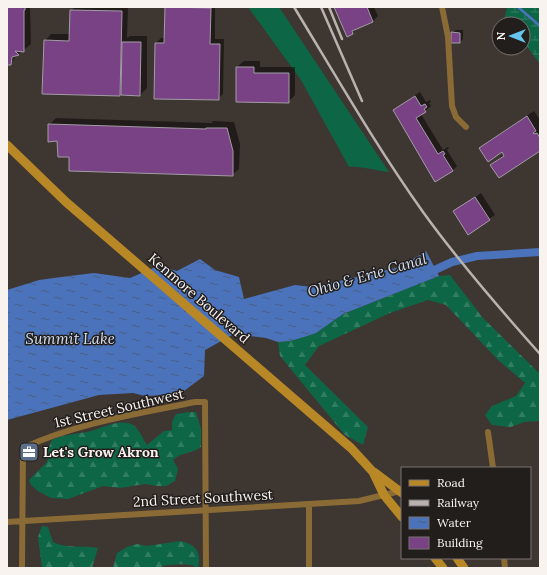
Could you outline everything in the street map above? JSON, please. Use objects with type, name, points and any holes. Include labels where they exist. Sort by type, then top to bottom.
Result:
[{"type":"main road","name":"Kenmore Boulevard","points":[[7,145],[66,202],[337,435],[373,472],[401,492]]},
{"type":"main road","name":"Kenmore Boulevard","points":[[373,472],[384,495],[401,516]]},
{"type":"main road","points":[[436,559],[443,568]]},
{"type":"main road","points":[[458,559],[464,568]]},
{"type":"street","points":[[442,7],[448,37],[452,106],[456,117],[466,127]]},
{"type":"street","name":"1st Street Southwest","points":[[22,520],[23,448],[46,437],[80,427],[195,402],[205,402],[206,510]]},
{"type":"street","points":[[488,432],[493,467]]},
{"type":"street","name":"2nd Street Southwest","points":[[7,522],[359,501],[401,492]]},
{"type":"street","points":[[309,504],[309,568]]},
{"type":"street","points":[[206,510],[206,568]]},
{"type":"street","points":[[22,520],[22,568]]},
{"type":"green space","points":[[248,7],[279,7],[389,172],[359,167],[349,167],[301,80]]},
{"type":"green space","points":[[507,7],[540,7],[540,64],[531,52],[531,16],[505,16]]},
{"type":"green space","points":[[450,275],[483,318],[540,374],[540,421],[524,422],[511,427],[492,425],[485,415],[492,406],[516,396],[525,383],[498,360],[446,305],[428,300],[390,313],[319,346],[305,365],[368,427],[363,445],[345,435],[280,356],[278,342],[290,341],[316,333],[343,314],[439,276]]},
{"type":"green space","points":[[196,412],[201,429],[201,447],[176,457],[173,460],[178,469],[175,481],[166,486],[145,484],[120,488],[103,486],[68,499],[51,498],[38,491],[31,485],[29,480],[47,462],[49,447],[52,440],[63,436],[91,431],[112,424],[128,423],[135,427],[147,445],[164,431],[172,430],[172,422],[176,414]]},
{"type":"green space","points":[[42,526],[48,527],[53,542],[58,544],[98,548],[92,568],[42,568],[38,537]]},
{"type":"green space","points":[[180,541],[190,544],[196,549],[199,557],[198,568],[180,564],[162,566],[161,568],[113,568],[117,553],[127,547],[137,544],[147,546]]},
{"type":"water","name":"Summit Lake","points":[[426,251],[439,276],[343,314],[316,333],[290,341],[278,342],[266,338],[234,334],[205,350],[204,376],[184,391],[172,395],[145,396],[133,393],[99,395],[7,420],[7,290],[39,280],[94,273],[130,278],[158,266],[177,271],[200,259],[215,270],[239,277],[244,299],[295,285],[313,287],[400,267]]},
{"type":"building","points":[[7,7],[25,7],[24,52],[15,51],[19,55],[12,57],[11,65],[7,65]]},
{"type":"building","points":[[165,7],[211,8],[210,44],[220,44],[219,100],[154,99],[155,43],[164,43]]},
{"type":"building","points":[[334,7],[367,7],[373,22],[352,31],[353,34],[347,37]]},
{"type":"building","points":[[70,10],[122,11],[120,96],[42,94],[44,40],[69,41]]},
{"type":"building","points":[[451,32],[460,33],[460,43],[451,43]]},
{"type":"building","points":[[122,42],[141,42],[140,96],[121,95]]},
{"type":"building","points":[[236,67],[254,67],[254,73],[289,73],[289,103],[236,102]]},
{"type":"building","points":[[415,96],[421,106],[425,104],[427,107],[424,109],[426,112],[416,118],[438,154],[443,151],[445,154],[443,155],[453,171],[435,182],[393,110]]},
{"type":"building","points":[[527,116],[536,131],[533,133],[537,133],[540,138],[540,151],[499,178],[490,165],[504,156],[502,152],[488,162],[479,148]]},
{"type":"building","points":[[48,124],[206,129],[227,128],[233,151],[233,176],[69,171],[69,157],[58,157],[57,141],[48,142]]},
{"type":"building","points":[[475,197],[490,220],[468,235],[453,211]]},
{"type":"waterway","points":[[518,7],[540,26]]},
{"type":"waterway","name":"Ohio & Erie Canal","points":[[426,274],[452,262],[477,256],[540,252]]},
{"type":"railway","points":[[294,7],[373,136],[423,212],[451,249],[540,354]]},
{"type":"railway","points":[[321,7],[362,101]]},
{"type":"railway","points":[[329,7],[342,39]]},
{"type":"place","name":"Let's Grow Akron","points":[[29,452]]}]
